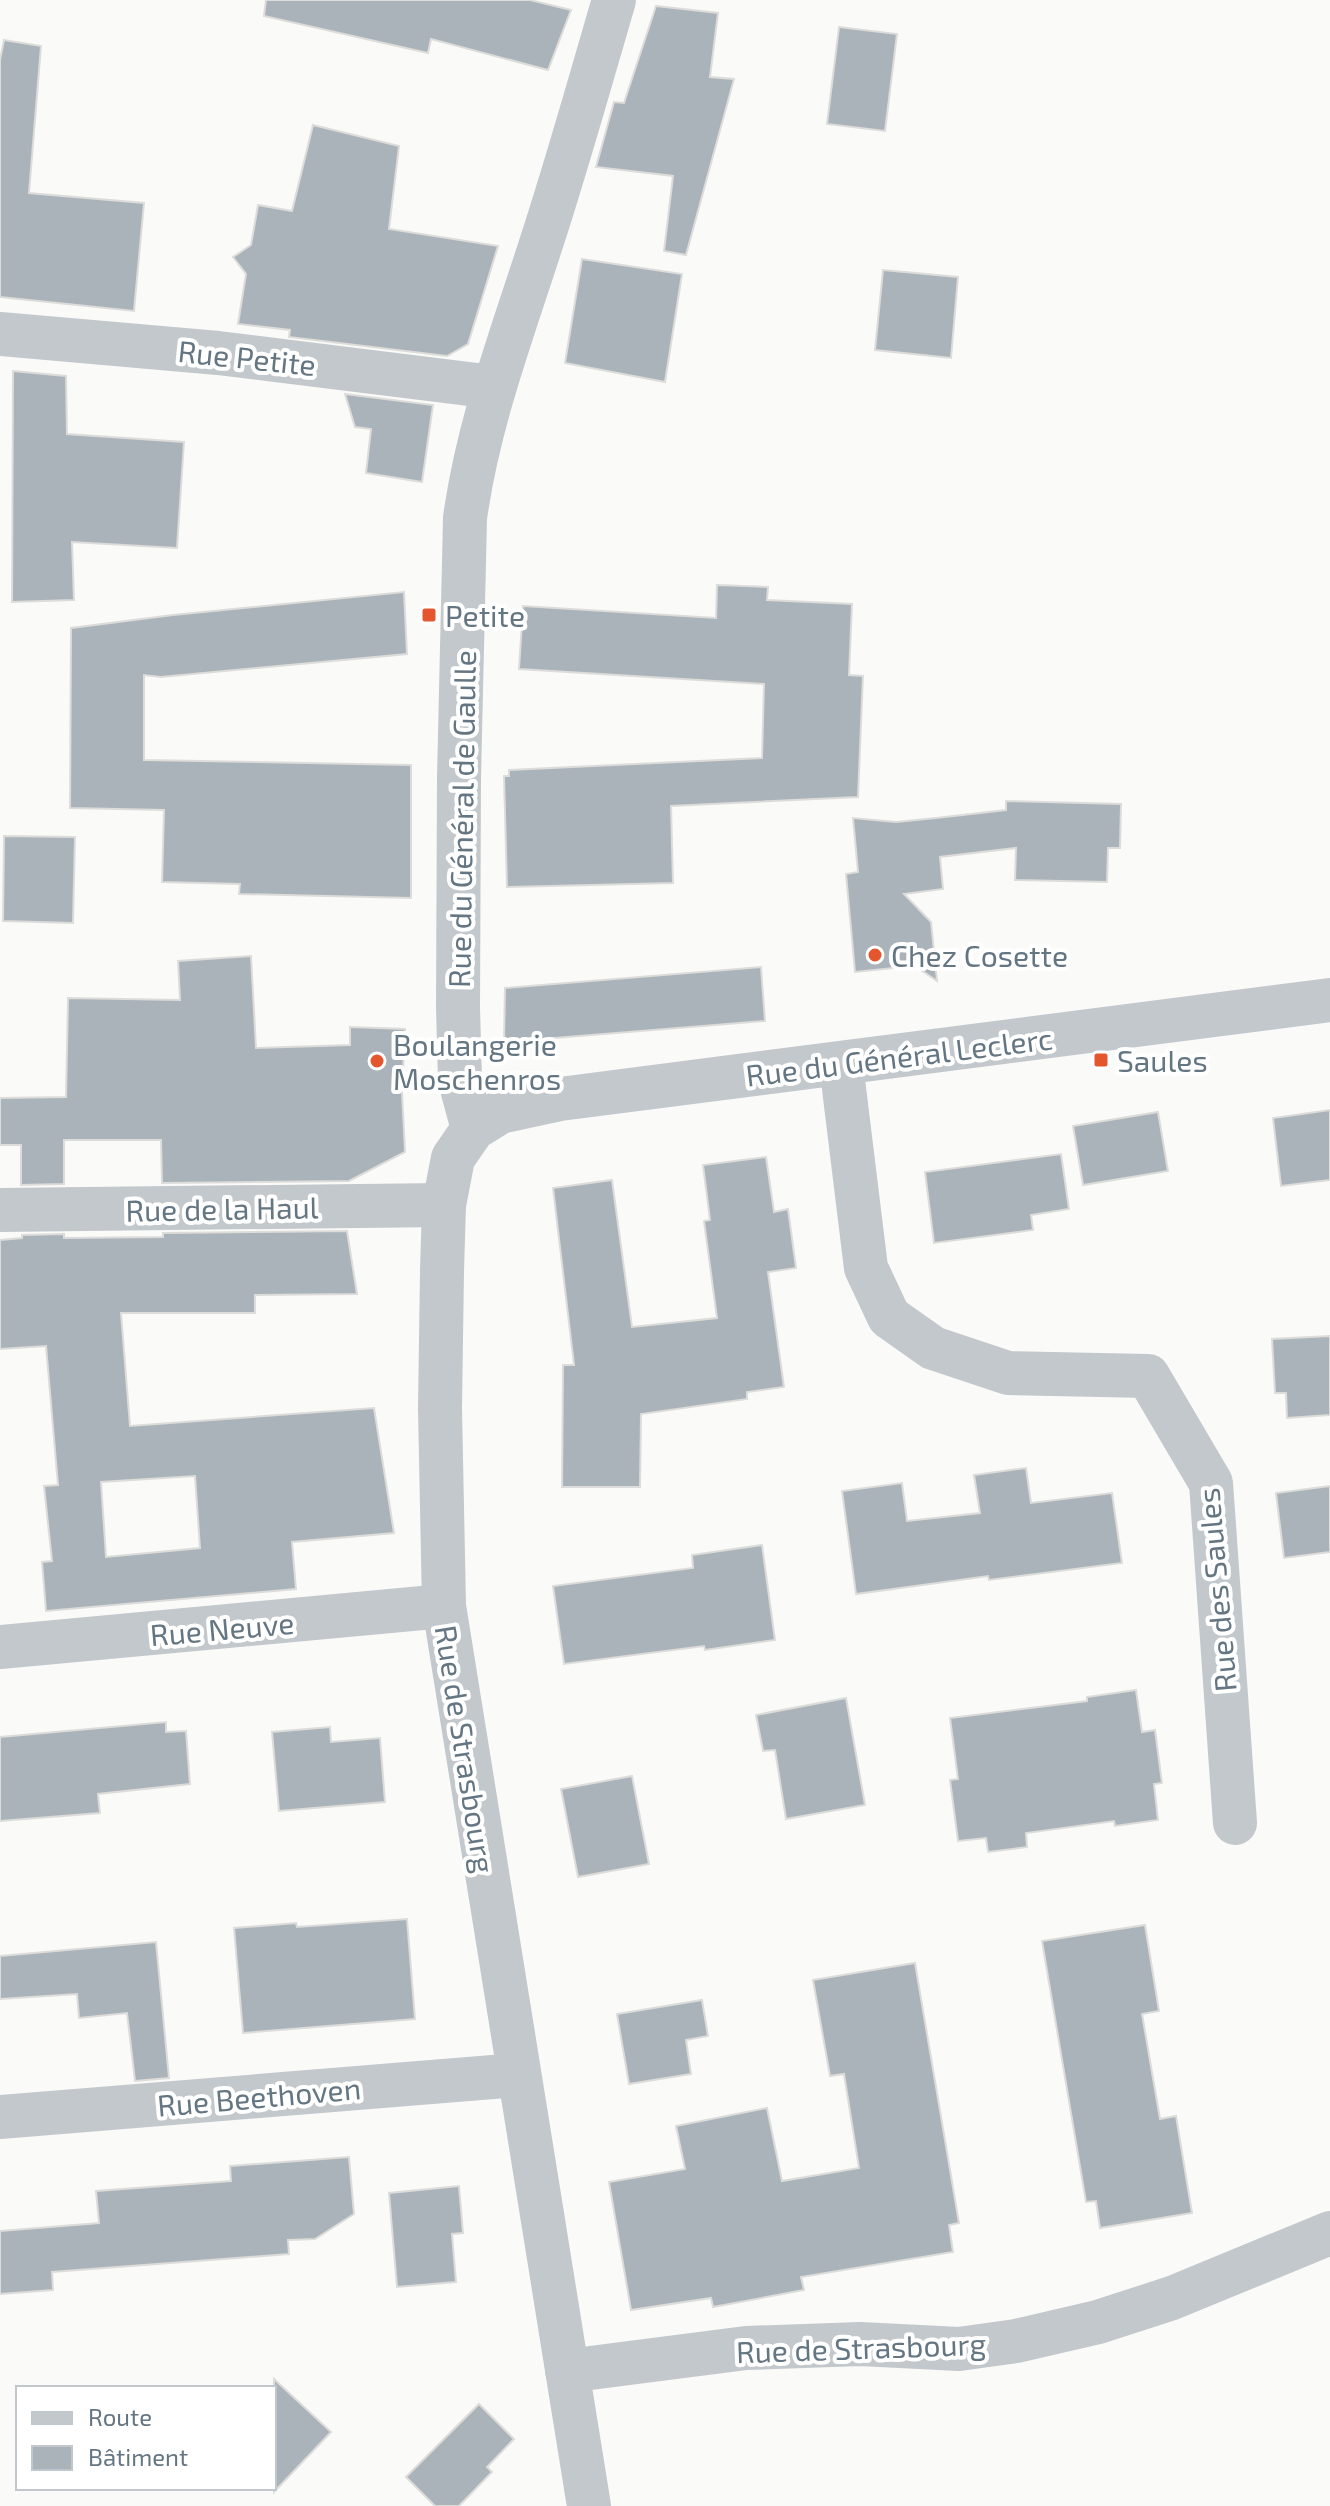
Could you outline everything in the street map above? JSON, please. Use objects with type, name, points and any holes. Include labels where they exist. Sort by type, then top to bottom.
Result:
[{"type":"street","name":"Rue du Général de Gaulle","points":[[473,1129],[460,1081],[458,1007],[463,559],[471,478],[493,387],[541,244],[614,0]]},
{"type":"street","name":"Rue Petite","points":[[0,334],[277,360],[493,387]]},
{"type":"street","name":"Rue du Général Leclerc","points":[[473,1129],[500,1112],[560,1099],[1330,1000]]},
{"type":"street","name":"Rue des Saules","points":[[841,1064],[866,1268],[889,1317],[933,1348],[1008,1373],[1148,1376],[1211,1483],[1235,1823]]},
{"type":"street","name":"Rue de Strasbourg","points":[[473,1129],[453,1158],[444,1205],[440,1408],[444,1606],[589,2506]]},
{"type":"street","name":"Rue de la Haul","points":[[0,1210],[444,1205]]},
{"type":"street","name":"Rue Neuve","points":[[0,1647],[444,1606]]},
{"type":"street","name":"Rue Beethoven","points":[[0,2117],[518,2075]]},
{"type":"street","name":"Rue de Strasbourg","points":[[567,2371],[746,2348],[860,2344],[959,2349],[1016,2341],[1098,2322],[1172,2298],[1330,2233]]},
{"type":"building","points":[[266,0],[530,0],[571,10],[548,70],[431,39],[428,53],[264,16]]},
{"type":"building","points":[[656,6],[718,13],[710,77],[734,79],[686,255],[664,251],[673,176],[596,167],[614,102],[624,103]]},
{"type":"building","points":[[839,27],[897,34],[885,131],[827,124]]},
{"type":"building","points":[[4,40],[41,46],[29,193],[144,203],[134,311],[0,297],[0,60]]},
{"type":"building","points":[[313,125],[399,146],[389,229],[498,246],[468,344],[447,356],[289,337],[290,330],[238,324],[246,274],[233,257],[251,245],[258,205],[292,211]]},
{"type":"building","points":[[582,259],[682,274],[665,382],[565,363]]},
{"type":"building","points":[[883,270],[958,277],[951,358],[875,350]]},
{"type":"building","points":[[13,371],[66,376],[67,434],[184,442],[177,548],[72,542],[74,600],[12,602]]},
{"type":"building","points":[[345,394],[433,405],[422,482],[366,473],[371,429],[355,427]]},
{"type":"building","points":[[717,585],[768,587],[767,600],[852,604],[849,675],[863,676],[858,797],[671,806],[673,883],[507,887],[504,776],[509,776],[509,770],[762,758],[764,684],[519,669],[523,606],[716,618]]},
{"type":"building","points":[[404,592],[407,654],[161,677],[144,675],[144,760],[411,765],[411,898],[239,894],[240,884],[162,882],[164,810],[70,808],[71,628]]},
{"type":"building","points":[[1006,801],[1121,804],[1120,848],[1108,848],[1107,882],[1015,880],[1016,848],[940,857],[943,889],[904,894],[931,922],[937,981],[908,961],[903,967],[855,972],[846,874],[858,872],[853,818],[896,822],[936,818],[1006,810]]},
{"type":"building","points":[[4,836],[75,837],[73,923],[3,921]]},
{"type":"building","points":[[251,956],[256,1048],[350,1045],[350,1027],[405,1029],[402,1092],[405,1152],[349,1181],[162,1183],[161,1140],[64,1140],[64,1184],[21,1185],[21,1145],[0,1145],[0,1098],[66,1097],[68,998],[180,1000],[178,961]]},
{"type":"building","points":[[761,967],[765,1021],[504,1042],[505,988]]},
{"type":"building","points":[[1330,1110],[1330,1180],[1281,1186],[1273,1118]]},
{"type":"building","points":[[1158,1112],[1168,1171],[1083,1185],[1073,1126]]},
{"type":"building","points":[[1061,1154],[1069,1209],[1031,1215],[1033,1230],[934,1243],[925,1172]]},
{"type":"building","points":[[766,1157],[774,1212],[788,1209],[796,1268],[768,1272],[784,1387],[747,1392],[747,1399],[641,1414],[640,1487],[562,1487],[563,1365],[574,1365],[553,1188],[612,1180],[632,1327],[717,1318],[704,1221],[710,1220],[703,1165]]},
{"type":"building","points":[[347,1231],[357,1294],[255,1295],[255,1313],[121,1313],[130,1426],[374,1408],[394,1533],[292,1542],[296,1589],[46,1611],[42,1562],[52,1561],[44,1486],[58,1485],[46,1346],[0,1349],[0,1240],[22,1238],[22,1235],[64,1234],[64,1238],[163,1237],[163,1233]],"holes":[[[195,1476],[200,1548],[106,1557],[101,1482]]]},
{"type":"building","points":[[1330,1336],[1330,1415],[1287,1418],[1286,1393],[1275,1393],[1272,1339]]},
{"type":"building","points":[[1026,1468],[1031,1503],[1112,1493],[1122,1563],[989,1580],[988,1576],[856,1594],[842,1491],[902,1483],[907,1521],[980,1513],[974,1475]]},
{"type":"building","points":[[1330,1486],[1330,1552],[1284,1558],[1276,1493]]},
{"type":"building","points":[[762,1545],[775,1640],[564,1664],[553,1586],[693,1568],[692,1555]]},
{"type":"building","points":[[1136,1690],[1142,1732],[1155,1730],[1162,1783],[1154,1784],[1158,1820],[1115,1826],[1114,1821],[1026,1833],[1027,1847],[988,1852],[986,1838],[958,1841],[950,1780],[958,1779],[950,1718],[1087,1701],[1087,1697]]},
{"type":"building","points":[[846,1698],[865,1805],[786,1819],[775,1750],[763,1751],[756,1715]]},
{"type":"building","points":[[166,1722],[166,1732],[186,1731],[190,1784],[98,1794],[100,1813],[0,1821],[0,1737]]},
{"type":"building","points":[[330,1727],[331,1742],[380,1738],[385,1802],[279,1811],[272,1732]]},
{"type":"building","points":[[632,1776],[649,1864],[578,1877],[561,1789]]},
{"type":"building","points":[[407,1919],[415,2019],[243,2033],[234,1928]]},
{"type":"building","points":[[1145,1925],[1159,2011],[1142,2014],[1160,2119],[1176,2116],[1192,2213],[1100,2228],[1096,2201],[1086,2202],[1042,1941]]},
{"type":"building","points":[[156,1942],[169,2078],[135,2081],[127,2013],[79,2018],[77,1994],[0,1999],[0,1956]]},
{"type":"building","points":[[915,1963],[959,2223],[949,2225],[953,2252],[801,2277],[804,2290],[713,2307],[711,2298],[631,2310],[609,2182],[685,2169],[676,2126],[767,2108],[782,2181],[859,2168],[844,2074],[830,2076],[813,1980]]},
{"type":"building","points":[[702,2000],[708,2036],[686,2040],[691,2074],[629,2084],[617,2014]]},
{"type":"building","points":[[349,2157],[354,2214],[315,2239],[288,2240],[289,2254],[52,2272],[53,2290],[0,2294],[0,2231],[99,2223],[96,2191],[231,2181],[230,2166]]},
{"type":"building","points":[[459,2186],[463,2233],[452,2234],[456,2282],[397,2287],[389,2193]]},
{"type":"building","points":[[274,2379],[331,2432],[276,2490],[276,2386]]},
{"type":"building","points":[[479,2404],[514,2439],[487,2467],[492,2472],[459,2506],[435,2506],[406,2477]]},
{"type":"place","name":"Petite","points":[[429,615]]},
{"type":"place","name":"Chez Cosette","points":[[875,955]]},
{"type":"place","name":"Saules","points":[[1101,1060]]},
{"type":"place","name":"Boulangerie Moschenros","points":[[377,1061]]}]
